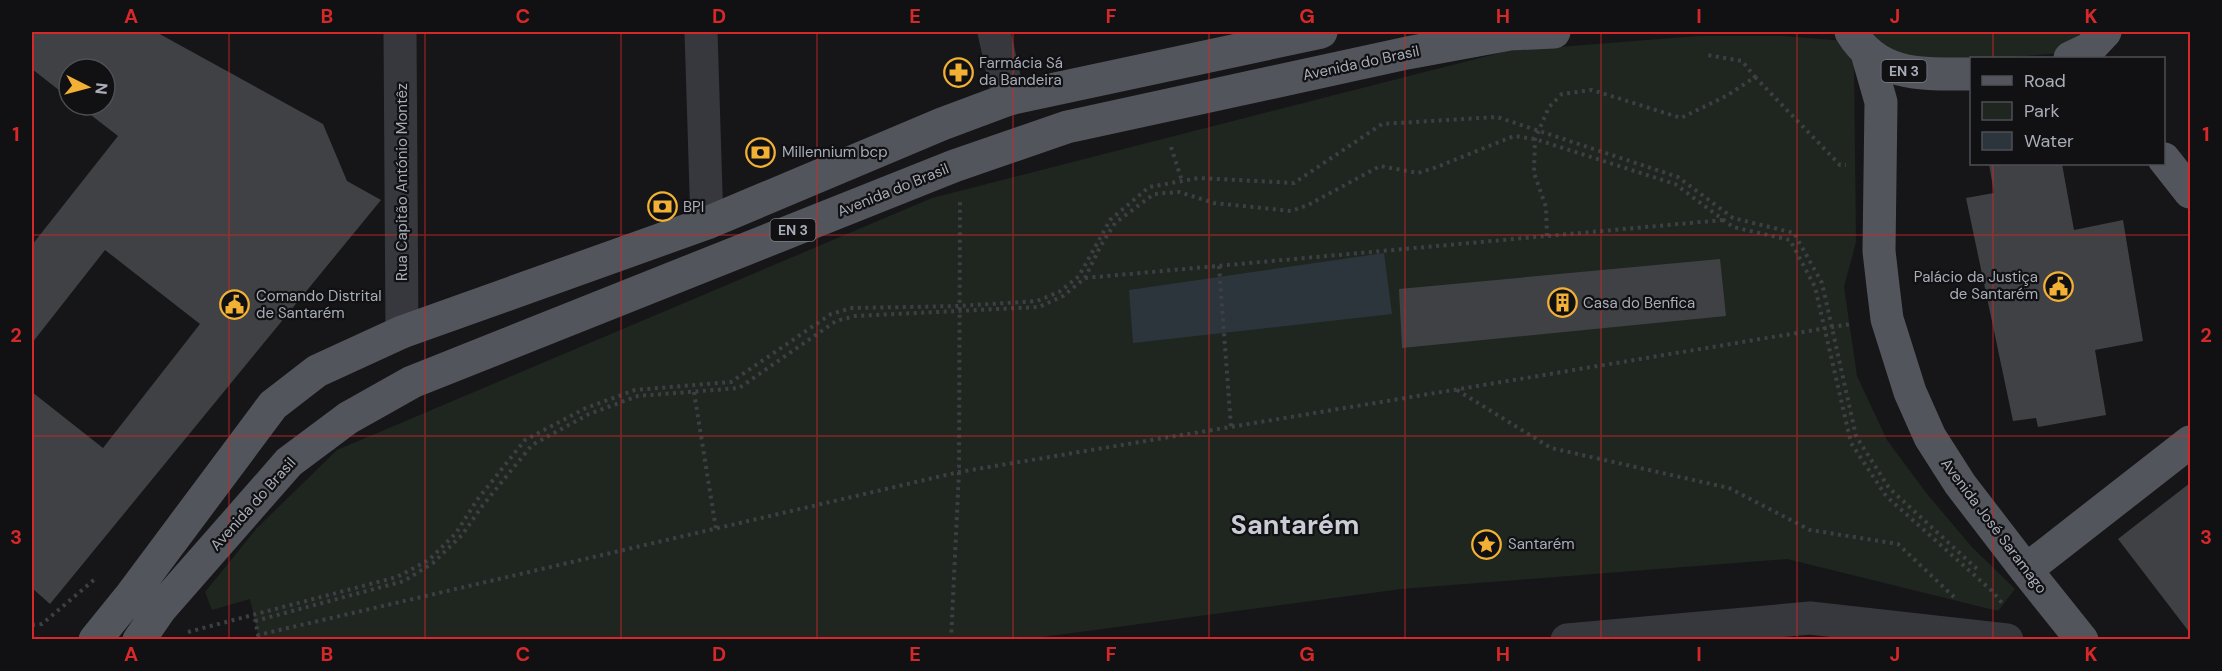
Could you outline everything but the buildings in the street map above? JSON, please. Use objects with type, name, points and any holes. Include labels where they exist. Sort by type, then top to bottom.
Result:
[{"type":"main road","name":"Avenida do Brasil","points":[[140,618],[273,405],[317,371],[402,332],[707,223],[942,124],[1009,99],[1321,32]]},
{"type":"main road","name":"Avenida do Brasil","points":[[94,639],[140,618],[289,462],[348,418],[411,382],[954,166],[1067,127],[1407,53],[1510,34],[1554,32]]},
{"type":"main road","name":"EN 3","points":[[1859,42],[1885,65],[1906,71],[1970,74]]},
{"type":"main road","name":"Avenida José Saramago","points":[[1859,42],[1881,102],[1879,251],[1887,320],[1910,392],[1930,437],[1960,484],[2078,639]]},
{"type":"main road","points":[[2072,57],[2105,42]]},
{"type":"main road","points":[[2165,161],[2190,192]]},
{"type":"main road","points":[[2026,570],[2190,442]]},
{"type":"street","name":"Rua Capitão António Montêz","points":[[400,32],[402,332]]},
{"type":"street","points":[[701,32],[707,223]]},
{"type":"street","points":[[994,32],[1009,99]]},
{"type":"street","points":[[1567,639],[1810,618],[2007,639]]},
{"type":"path","points":[[1707,55],[1742,61],[1840,165],[1881,167]]},
{"type":"path","points":[[1547,236],[1546,207],[1534,173],[1535,139],[1549,107],[1562,94],[1593,90],[1681,118],[1728,95],[1755,77]]},
{"type":"path","points":[[255,621],[404,581],[433,563],[462,535],[483,505],[532,445],[589,414],[638,396],[739,388],[836,321],[855,316],[1037,301],[1059,292],[1079,276],[1110,220],[1149,187],[1199,178],[1294,183],[1382,124],[1497,117],[1678,177],[1733,218],[1794,233],[1822,283],[1856,436],[1889,488],[1982,574]]},
{"type":"path","points":[[32,625],[42,624],[98,576],[140,618],[175,636],[397,577],[429,560],[456,532],[477,500],[525,440],[586,408],[635,390],[731,382],[831,314],[852,308],[1038,307],[1064,296],[1085,278],[1115,223],[1154,194],[1179,192],[1214,203],[1291,211],[1308,205],[1380,166],[1418,172],[1437,167],[1514,136],[1535,139],[1675,184],[1733,226],[1790,240],[1815,286],[1851,443],[1886,496],[1993,592],[2003,604]]},
{"type":"path","points":[[1172,147],[1182,181]]},
{"type":"path","points":[[951,639],[959,472],[960,197],[954,166]]},
{"type":"path","points":[[1085,278],[1724,220]]},
{"type":"path","points":[[1219,266],[1218,277],[1231,427]]},
{"type":"path","points":[[254,614],[258,637],[959,472],[1825,328],[1887,320]]},
{"type":"path","points":[[1457,390],[1551,448],[1729,488],[1810,530],[1898,544],[1959,601]]},
{"type":"path","points":[[694,392],[716,529]]},
{"type":"path","points":[[1991,582],[1999,590]]},
{"type":"green space","points":[[1870,32],[2088,32],[2063,53],[2013,57],[1970,57],[1933,65],[1889,52]]},
{"type":"green space","points":[[1698,36],[1784,36],[1845,41],[1854,64],[1856,242],[1844,287],[1857,376],[1887,440],[1927,494],[1971,546],[2015,589],[1998,611],[1787,559],[1401,589],[1020,640],[259,639],[250,599],[212,610],[205,592],[257,528],[337,450],[932,198],[1507,51]]},
{"type":"water","points":[[1384,253],[1392,314],[1133,343],[1129,290]]},
{"type":"place","name":"Farmácia Sá da Bandeira","points":[[958,72]]},
{"type":"place","name":"Millennium bcp","points":[[761,152]]},
{"type":"place","name":"BPI","points":[[662,207]]},
{"type":"place","name":"Palácio da Justiça de Santarém","points":[[2059,286]]},
{"type":"place","name":"Casa do Benfica","points":[[1562,303]]},
{"type":"place","name":"Comando Distrital de Santarém","points":[[235,305]]},
{"type":"place","name":"Santarém","points":[[1487,544]]},
{"type":"district","name":"Santarém","points":[[1295,525]]}]
